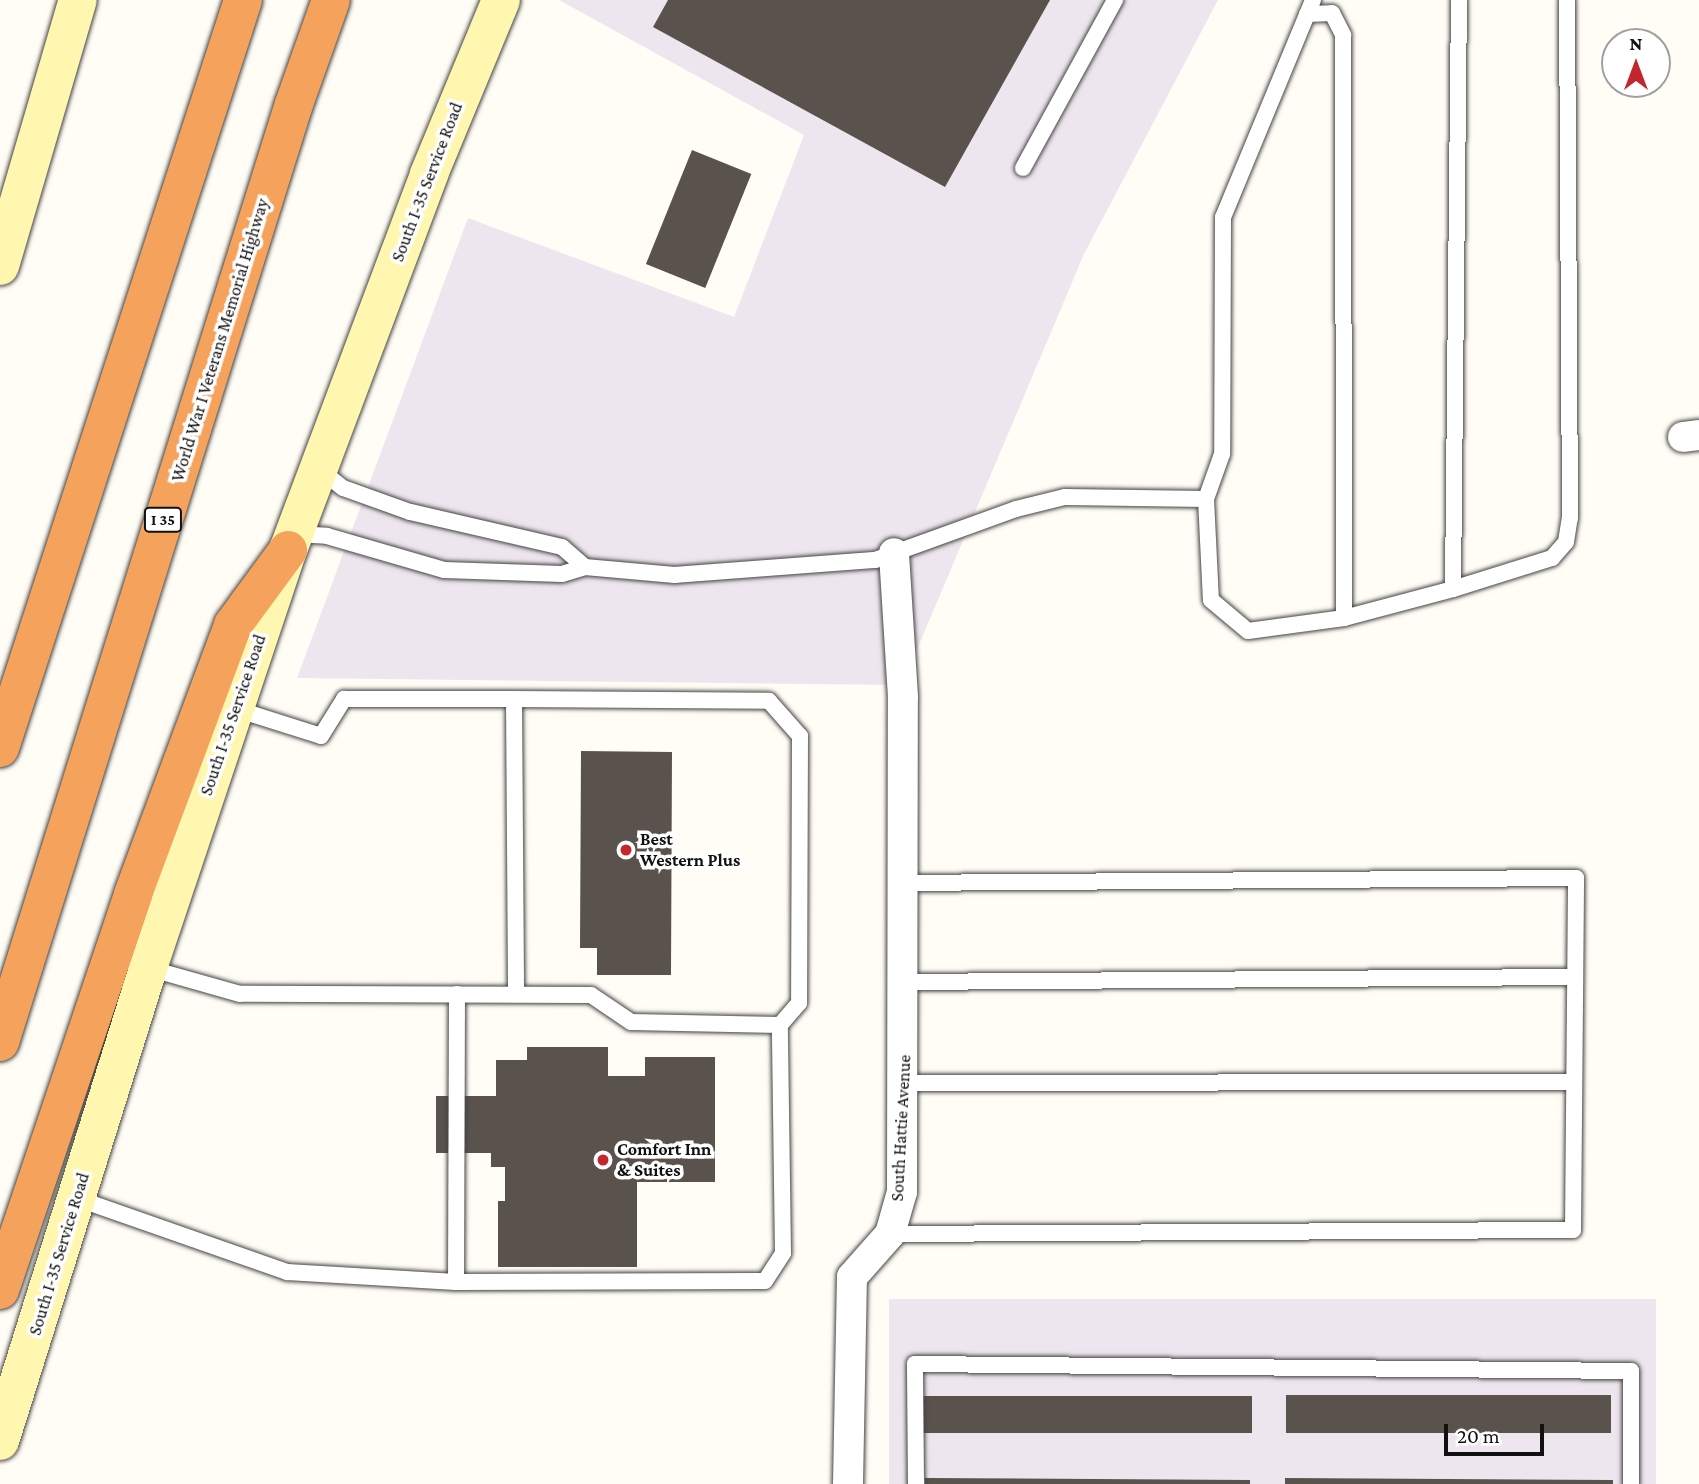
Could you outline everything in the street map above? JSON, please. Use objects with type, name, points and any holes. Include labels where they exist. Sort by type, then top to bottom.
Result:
[{"type":"highway","points":[[0,748],[243,0]]},
{"type":"highway","name":"World War I Veterans Memorial Highway","points":[[0,1042],[289,117],[331,0]]},
{"type":"highway","points":[[0,1290],[133,894],[233,625],[291,542]]},
{"type":"main road","points":[[0,266],[79,0]]},
{"type":"main road","name":"South I-35 Service Road","points":[[0,1441],[148,968],[291,542],[429,174],[501,0]]},
{"type":"street","name":"South Hattie Avenue","points":[[848,1484],[852,1277],[890,1234],[902,1192],[905,1083],[900,883],[903,697],[894,553]]},
{"type":"lane","points":[[1023,168],[1115,0]]},
{"type":"lane","points":[[1453,589],[1459,0]]},
{"type":"lane","points":[[1344,618],[1343,35],[1332,13],[1310,7],[1223,217],[1222,454],[1206,499],[1211,600],[1248,631],[1344,618],[1453,589],[1552,558],[1566,542],[1570,518],[1567,0]]},
{"type":"lane","points":[[318,469],[343,488],[410,512],[562,547],[584,567]]},
{"type":"lane","points":[[291,542],[327,536],[444,570],[562,574],[584,567],[675,575],[875,560],[1016,509],[1065,498],[1206,499]]},
{"type":"lane","points":[[76,1198],[287,1272],[456,1282],[765,1281],[783,1253],[780,1025],[799,1003],[800,736],[769,701],[344,699],[321,736],[236,709]]},
{"type":"lane","points":[[513,699],[516,994]]},
{"type":"lane","points":[[890,1234],[1573,1230],[1576,878],[900,883]]},
{"type":"lane","points":[[148,968],[240,994],[591,995],[631,1022],[780,1025]]},
{"type":"lane","points":[[903,982],[1576,977]]},
{"type":"lane","points":[[456,1282],[457,994]]},
{"type":"lane","points":[[905,1083],[1574,1082]]},
{"type":"lane","points":[[916,1484],[915,1364],[1631,1371],[1630,1484]]},
{"type":"shaded area","points":[[559,0],[1218,0],[1084,254],[902,685],[297,678],[468,218],[734,317],[804,135]]},
{"type":"shaded area","points":[[889,1299],[1656,1299],[1656,1484],[889,1484]]},
{"type":"building","points":[[668,0],[1050,0],[945,187],[653,27]]},
{"type":"building","points":[[692,150],[751,174],[705,288],[646,264]]},
{"type":"building","name":"Best Western Plus","points":[[581,751],[672,752],[671,975],[597,975],[597,948],[580,948]]},
{"type":"building","name":"Comfort Inn & Suites","points":[[527,1047],[608,1047],[608,1076],[645,1076],[645,1057],[715,1057],[715,1182],[637,1182],[637,1267],[498,1267],[498,1201],[505,1201],[505,1167],[491,1167],[491,1153],[436,1153],[436,1096],[496,1096],[496,1060],[527,1060]]},
{"type":"building","points":[[1286,1395],[1611,1395],[1611,1433],[1286,1433]]},
{"type":"building","points":[[923,1396],[1252,1396],[1252,1433],[923,1433]]},
{"type":"building","points":[[925,1478],[1250,1480],[1250,1484],[925,1484]]},
{"type":"building","points":[[1285,1478],[1613,1480],[1613,1484],[1285,1484]]},
{"type":"place","name":"Best Western Plus","points":[[626,850]]},
{"type":"place","name":"Comfort Inn & Suites","points":[[603,1160]]}]
